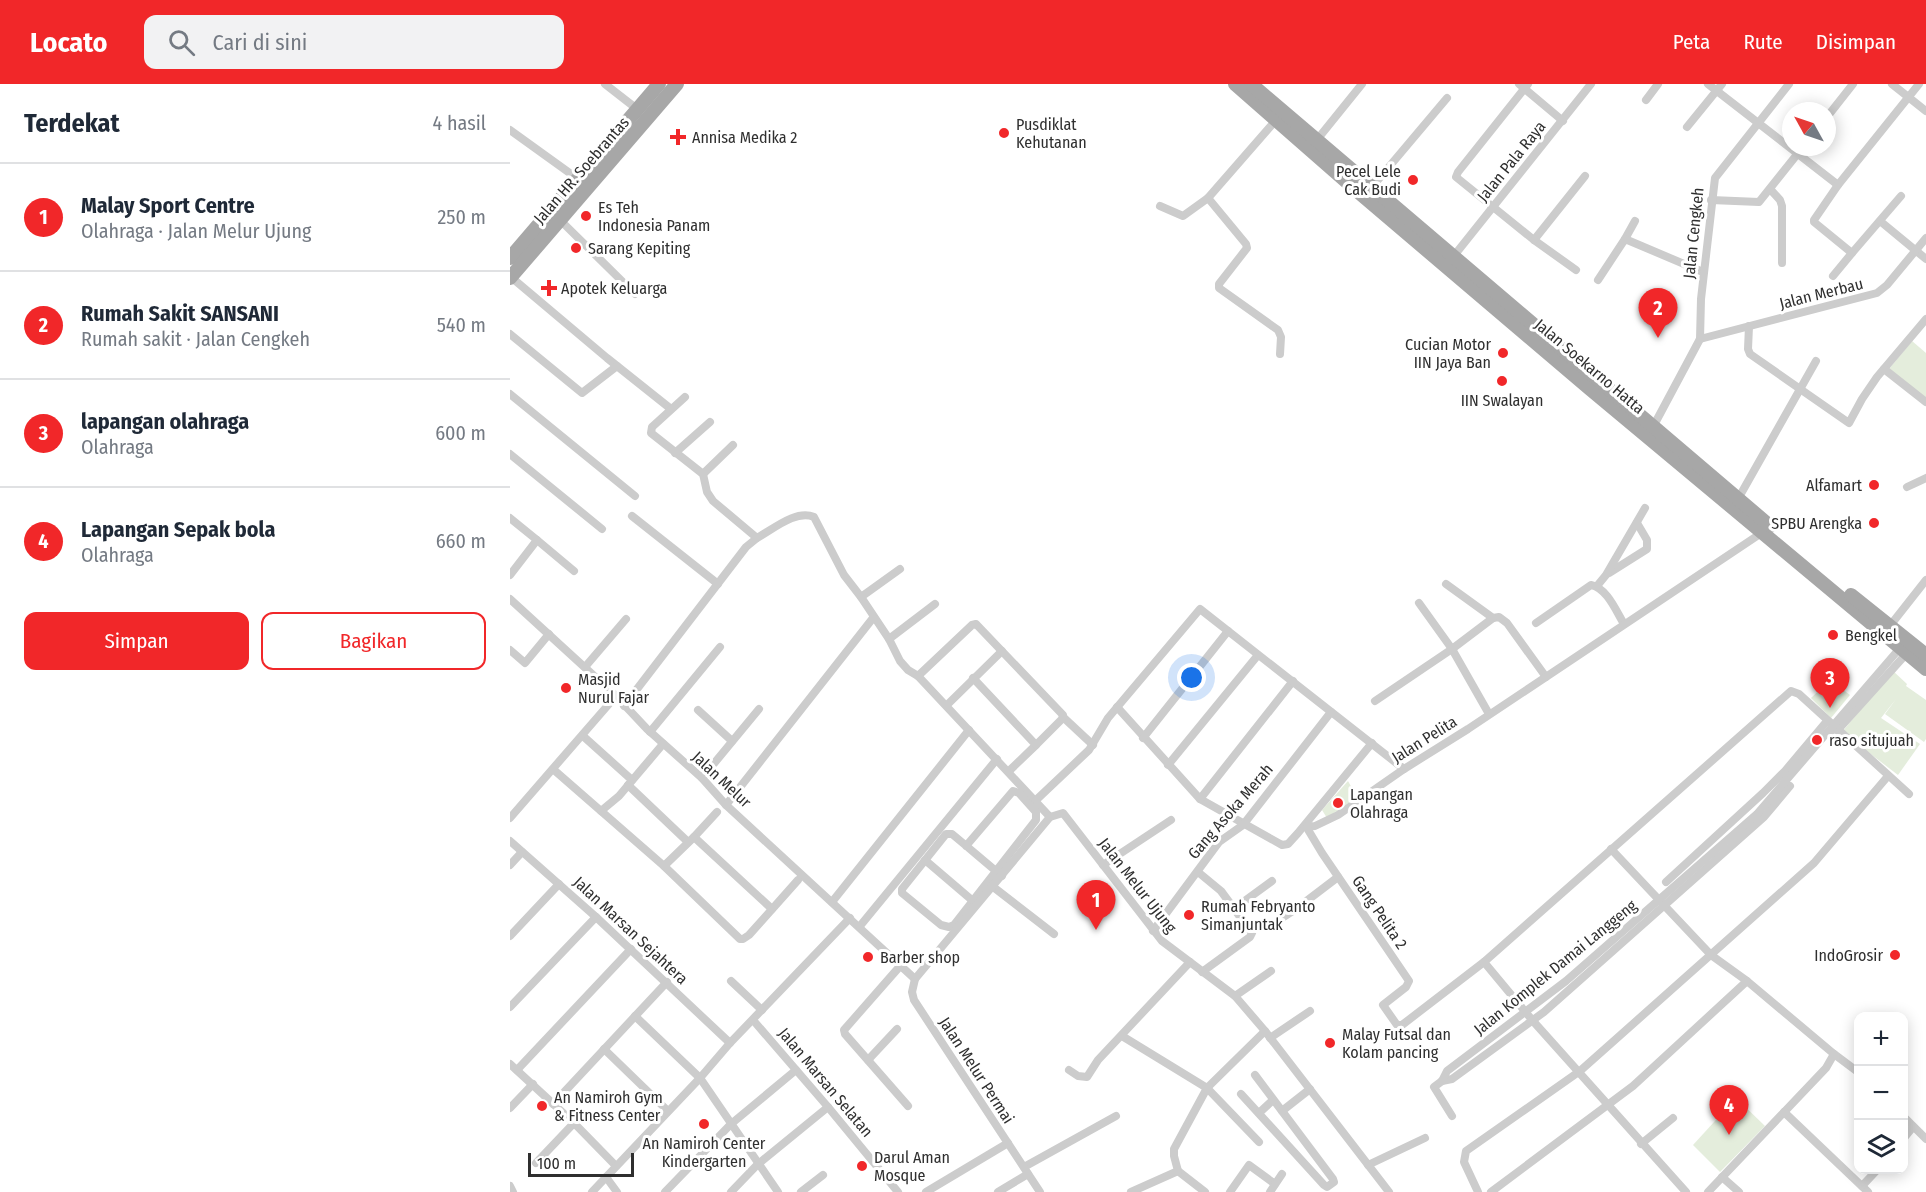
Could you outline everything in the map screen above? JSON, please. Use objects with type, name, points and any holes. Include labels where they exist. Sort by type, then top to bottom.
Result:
[{"type":"main road","name":"Jalan HR. Soebrantas","points":[[510,258],[558,216],[578,179],[659,84]]},
{"type":"main road","name":"Jalan HR. Soebrantas","points":[[511,277],[558,216],[677,84]]},
{"type":"main road","name":"Jalan Soekarno Hatta","points":[[1235,84],[1610,398],[1653,426],[1889,627],[1926,655]]},
{"type":"main road","name":"Jalan Soekarno Hatta","points":[[1251,84],[1453,257],[1762,532],[1926,669]]},
{"type":"street","points":[[604,84],[637,109]]},
{"type":"street","points":[[1316,141],[1362,84]]},
{"type":"street","name":"Jalan Pala Raya","points":[[1453,257],[1591,84]]},
{"type":"street","points":[[1646,100],[1658,84]]},
{"type":"street","points":[[1708,84],[1719,87],[1757,124],[1782,144]]},
{"type":"street","name":"Jalan Cengkeh","points":[[1700,339],[1703,272],[1715,178],[1789,84]]},
{"type":"street","points":[[1836,106],[1853,84]]},
{"type":"street","points":[[1892,84],[1926,111]]},
{"type":"street","points":[[1852,254],[1814,220],[1838,185],[1919,84]]},
{"type":"street","points":[[1563,121],[1524,85],[1456,175],[1458,180],[1492,208],[1576,270]]},
{"type":"street","points":[[1687,127],[1719,87]]},
{"type":"street","points":[[1372,187],[1447,98]]},
{"type":"street","points":[[1160,206],[1183,216],[1208,198],[1276,120]]},
{"type":"street","points":[[510,130],[578,179]]},
{"type":"street","points":[[1711,200],[1755,203],[1761,200],[1795,156]]},
{"type":"street","points":[[1797,156],[1838,185]]},
{"type":"street","points":[[1534,240],[1585,176]]},
{"type":"street","points":[[1770,189],[1782,206],[1782,263]]},
{"type":"street","points":[[1833,276],[1901,196]]},
{"type":"street","points":[[1208,198],[1247,248],[1219,288],[1278,330],[1281,337],[1280,354]]},
{"type":"street","points":[[558,216],[635,294]]},
{"type":"street","points":[[1598,280],[1625,240],[1635,220]]},
{"type":"street","points":[[1880,221],[1926,259]]},
{"type":"street","name":"Jalan Merbau","points":[[1700,339],[1877,294],[1926,238]]},
{"type":"street","points":[[1625,240],[1703,272]]},
{"type":"street","points":[[511,277],[671,409]]},
{"type":"street","points":[[1749,326],[1748,349],[1750,354],[1849,423],[1862,399],[1884,369],[1926,319]]},
{"type":"street","points":[[510,334],[582,393],[617,366]]},
{"type":"street","points":[[1653,426],[1700,339]]},
{"type":"street","points":[[1738,499],[1816,361]]},
{"type":"street","points":[[1884,369],[1926,402]]},
{"type":"street","points":[[510,394],[635,496]]},
{"type":"street","points":[[685,397],[652,427],[654,436],[702,474],[707,492],[713,501],[757,538]]},
{"type":"street","points":[[675,453],[710,422]]},
{"type":"street","points":[[702,474],[733,445]]},
{"type":"street","points":[[510,454],[602,529]]},
{"type":"street","points":[[1907,488],[1926,478]]},
{"type":"street","points":[[1597,586],[1606,575],[1645,508]]},
{"type":"street","points":[[624,705],[746,548],[757,538],[794,518],[804,515],[814,517],[844,575],[889,639],[905,667],[918,676],[947,705],[1050,817],[954,925],[945,927],[902,893],[902,889],[946,834],[952,834],[999,874]]},
{"type":"street","points":[[632,516],[718,584]]},
{"type":"street","points":[[510,518],[574,571]]},
{"type":"street","points":[[1606,575],[1647,549],[1647,540],[1637,523]]},
{"type":"street","name":"Jalan Pelita","points":[[1117,707],[1200,799],[1282,845],[1290,842],[1305,827],[1316,826],[1338,815],[1762,532]]},
{"type":"street","points":[[510,575],[537,540]]},
{"type":"street","points":[[861,597],[900,569]]},
{"type":"street","points":[[1889,627],[1926,580]]},
{"type":"street","points":[[1446,584],[1493,618]]},
{"type":"street","points":[[1536,623],[1591,585],[1597,586],[1602,591],[1624,624]]},
{"type":"street","name":"Jalan Melur","points":[[510,599],[585,667],[650,732],[702,778],[726,805],[915,979]]},
{"type":"street","points":[[1419,603],[1452,649],[1489,714]]},
{"type":"street","points":[[889,639],[935,604]]},
{"type":"street","points":[[1034,802],[1093,745],[1117,707],[1199,610],[1202,610],[1404,769]]},
{"type":"street","points":[[1375,700],[1452,649],[1493,618],[1499,617],[1507,623],[1546,676]]},
{"type":"street","points":[[726,805],[873,618]]},
{"type":"street","points":[[585,667],[626,619]]},
{"type":"street","points":[[918,676],[972,625],[980,627],[1063,717],[1093,745]]},
{"type":"street","points":[[1143,738],[1228,631]]},
{"type":"street","points":[[510,650],[525,663],[549,634]]},
{"type":"street","points":[[650,732],[720,647]]},
{"type":"street","points":[[947,705],[1002,651]]},
{"type":"street","name":"Jalan Komplek Damai Langgeng","points":[[1662,903],[1757,814],[1833,726],[1904,651]]},
{"type":"street","points":[[1168,765],[1258,655]]},
{"type":"street","points":[[973,678],[1036,745]]},
{"type":"street","points":[[1200,799],[1293,681]]},
{"type":"street","points":[[1686,1192],[1641,1144],[1484,963],[1787,692],[1799,694],[1909,794]]},
{"type":"street","points":[[510,818],[609,704]]},
{"type":"street","points":[[702,778],[759,709]]},
{"type":"street","points":[[698,711],[732,741]]},
{"type":"street","name":"Gang Asoka Merah","points":[[1153,931],[1220,842],[1243,825],[1331,712]]},
{"type":"street","points":[[1009,771],[1063,717]]},
{"type":"street","points":[[832,902],[969,730]]},
{"type":"street","points":[[583,736],[691,839],[772,909]]},
{"type":"street","points":[[1305,827],[1372,743]]},
{"type":"street","points":[[601,812],[619,796],[663,744]]},
{"type":"street","points":[[860,926],[997,759]]},
{"type":"street","points":[[554,770],[664,866],[740,939],[749,935],[798,880]]},
{"type":"street","points":[[1478,1192],[1464,1162],[1463,1155],[1466,1151],[1580,1071],[1711,955],[1814,863],[1888,776]]},
{"type":"street","points":[[1666,882],[1750,806],[1786,782]]},
{"type":"street","name":"Jalan Komplek Damai Langgeng","points":[[1495,1043],[1526,1013],[1610,947],[1764,817],[1786,782]]},
{"type":"street","points":[[915,979],[992,886],[1037,818],[1036,812],[1017,792],[1013,791],[966,846]]},
{"type":"street","points":[[1750,806],[1757,814]]},
{"type":"street","points":[[664,866],[717,812]]},
{"type":"street","name":"Jalan Melur Ujung","points":[[1050,817],[1064,813],[1153,931],[1168,947],[1235,996],[1268,1034],[1389,1192]]},
{"type":"street","points":[[1103,865],[1171,820]]},
{"type":"street","name":"Gang Pelita 2","points":[[1305,827],[1409,981],[1406,987],[1383,1005],[1397,1024],[1402,1025],[1484,963]]},
{"type":"street","name":"Jalan Marsan Sejahtera","points":[[510,840],[667,982],[730,1043]]},
{"type":"street","points":[[1611,849],[1711,955],[1747,981],[1854,1069]]},
{"type":"street","points":[[1701,850],[1709,859]]},
{"type":"street","points":[[510,865],[522,852]]},
{"type":"street","points":[[926,860],[973,901]]},
{"type":"street","points":[[1198,872],[1221,891],[1252,931],[1252,935],[1202,972]]},
{"type":"street","points":[[1270,926],[1338,877]]},
{"type":"street","points":[[1235,908],[1272,881]]},
{"type":"street","points":[[510,936],[559,884]]},
{"type":"street","points":[[992,886],[1054,934]]},
{"type":"street","points":[[510,1007],[596,917]]},
{"type":"street","points":[[592,1192],[850,918]]},
{"type":"street","name":"Jalan Komplek Damai Langgeng","points":[[1452,1116],[1434,1087],[1442,1081],[1447,1071],[1533,1021],[1610,947]]},
{"type":"street","points":[[616,1166],[514,1067],[631,949]]},
{"type":"street","points":[[1069,1070],[1078,1076],[1087,1077],[1098,1060],[1190,963]]},
{"type":"street","points":[[902,965],[845,1028],[845,1034],[908,1106]]},
{"type":"street","points":[[1235,996],[1271,971]]},
{"type":"street","name":"Jalan Melur Permai","points":[[915,979],[912,986],[914,1000],[1040,1192]]},
{"type":"street","points":[[731,981],[762,1010]]},
{"type":"street","points":[[1491,1192],[1633,1086],[1747,981]]},
{"type":"street","points":[[553,1104],[667,982]]},
{"type":"street","points":[[1205,1192],[1178,1171],[1173,1156],[1174,1149],[1207,1088],[1268,1034],[1310,1011]]},
{"type":"street","points":[[635,1016],[700,1078],[778,1192]]},
{"type":"street","name":"Jalan Marsan Selatan","points":[[753,1020],[898,1192]]},
{"type":"street","points":[[868,1060],[897,1029]]},
{"type":"street","points":[[1122,1036],[1207,1088],[1259,1142]]},
{"type":"street","points":[[604,1049],[668,1111]]},
{"type":"street","points":[[1708,1192],[1826,1068],[1834,1054]]},
{"type":"street","points":[[665,1192],[731,1125],[796,1070]]},
{"type":"street","points":[[1241,1094],[1324,1185],[1331,1186],[1333,1179],[1255,1075]]},
{"type":"street","points":[[510,1108],[533,1084]]},
{"type":"street","points":[[1282,1112],[1310,1089]]},
{"type":"street","points":[[1258,1113],[1273,1100]]},
{"type":"street","points":[[731,1192],[758,1165],[828,1107]]},
{"type":"street","points":[[1785,1112],[1865,1189],[1874,1174]]},
{"type":"street","points":[[998,1192],[1026,1170],[1116,1116]]},
{"type":"street","points":[[1641,1144],[1672,1118]]},
{"type":"street","points":[[1907,1120],[1926,1139]]},
{"type":"street","points":[[536,1163],[574,1123]]},
{"type":"street","points":[[1281,1138],[1294,1127]]},
{"type":"street","points":[[1908,1133],[1913,1127]]},
{"type":"street","points":[[1368,1165],[1425,1138]]},
{"type":"street","points":[[926,1192],[1008,1143]]},
{"type":"street","points":[[1230,1192],[1249,1165],[1272,1188],[1282,1174]]},
{"type":"street","points":[[1131,1192],[1178,1171]]},
{"type":"street","points":[[801,1192],[823,1175]]},
{"type":"street","points":[[606,1177],[617,1192]]},
{"type":"street","points":[[1722,1177],[1739,1192]]},
{"type":"street","points":[[510,1187],[513,1192]]},
{"type":"green space","points":[[1912,341],[1926,353],[1926,399],[1889,369]]},
{"type":"green space","points":[[1893,671],[1907,684],[1906,686],[1926,700],[1926,739],[1924,742],[1885,714],[1896,699],[1881,718],[1920,744],[1898,775],[1842,732]]},
{"type":"green space","points":[[1830,680],[1850,695],[1831,718],[1811,698]]},
{"type":"green space","name":"Lapangan Olahraga","points":[[1348,781],[1357,797],[1327,818],[1322,810]]},
{"type":"green space","points":[[1736,1098],[1765,1126],[1720,1172],[1693,1145]]},
{"type":"place","name":"Pusdiklat Kehutanan","points":[[1004,133]]},
{"type":"place","name":"Annisa Medika 2","points":[[678,137]]},
{"type":"place","name":"Pecel Lele Cak Budi","points":[[1413,180]]},
{"type":"place","name":"Es Teh Indonesia Panam","points":[[586,216]]},
{"type":"place","name":"Sarang Kepiting","points":[[576,248]]},
{"type":"place","name":"Apotek Keluarga","points":[[549,288]]},
{"type":"place","name":"Rumah Sakit SANSANI","points":[[1658,338]]},
{"type":"place","name":"Cucian Motor IIN Jaya Ban","points":[[1503,353]]},
{"type":"place","name":"IIN Swalayan","points":[[1502,381]]},
{"type":"place","name":"Alfamart","points":[[1874,485]]},
{"type":"place","name":"SPBU Arengka","points":[[1874,523]]},
{"type":"place","name":"Bengkel","points":[[1833,635]]},
{"type":"place","name":"Masjid Nurul Fajar","points":[[566,688]]},
{"type":"place","name":"lapangan olahraga","points":[[1830,708]]},
{"type":"place","name":"raso situjuah","points":[[1817,740]]},
{"type":"place","name":"Lapangan Olahraga","points":[[1338,803]]},
{"type":"place","name":"Rumah Febryanto Simanjuntak","points":[[1189,915]]},
{"type":"place","name":"Malay Sport Centre","points":[[1096,930]]},
{"type":"place","name":"IndoGrosir","points":[[1895,955]]},
{"type":"place","name":"Barber shop","points":[[868,957]]},
{"type":"place","name":"Malay Futsal dan Kolam pancing","points":[[1330,1043]]},
{"type":"place","name":"An Namiroh Gym & Fitness Center","points":[[542,1106]]},
{"type":"place","name":"An Namiroh Center Kindergarten","points":[[704,1124]]},
{"type":"place","name":"Lapangan Sepak bola","points":[[1729,1135]]},
{"type":"place","name":"Darul Aman Mosque","points":[[862,1166]]}]
